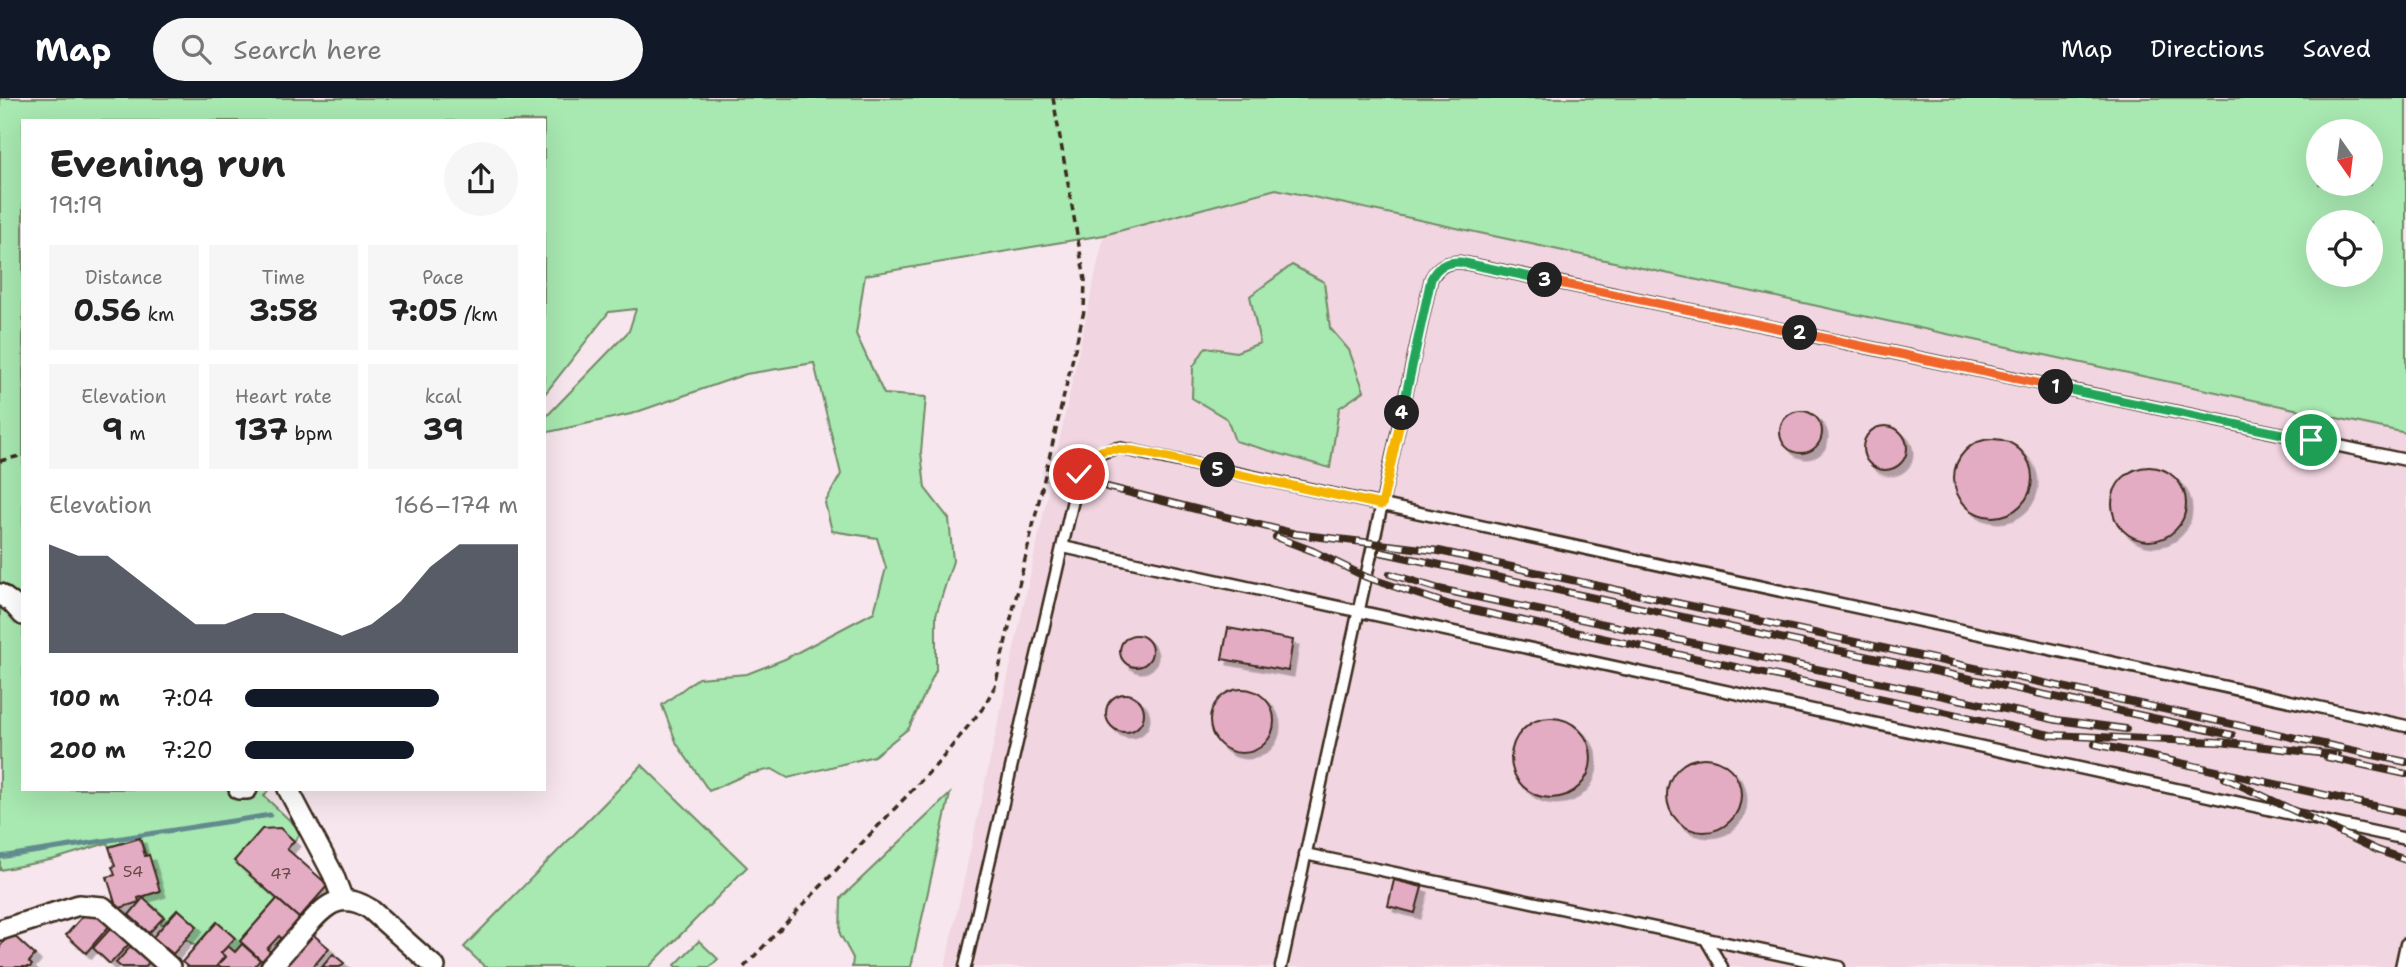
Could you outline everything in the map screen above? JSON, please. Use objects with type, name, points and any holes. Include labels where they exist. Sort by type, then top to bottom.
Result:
[{"type":"street","points":[[0,594],[21,613]]},
{"type":"street","points":[[289,791],[333,874],[343,900]]},
{"type":"street","points":[[271,967],[320,912],[332,903],[343,900],[354,900],[370,909],[435,967]]},
{"type":"street","points":[[0,930],[79,905],[103,906],[170,967]]},
{"type":"lane","points":[[1281,967],[1431,279],[1436,270],[1448,262],[1460,262],[2406,460]]},
{"type":"lane","points":[[965,967],[1079,474],[1088,460],[1102,450],[1119,448],[2406,726]]},
{"type":"lane","points":[[1063,547],[2406,839]]},
{"type":"lane","points":[[1305,854],[1839,967]]},
{"type":"lane","points":[[1705,938],[1722,967]]},
{"type":"lane","points":[[2401,967],[2406,944]]},
{"type":"path","points":[[744,967],[939,762],[983,708],[995,686],[1084,311],[1085,280],[1053,98]]},
{"type":"path","points":[[0,461],[21,456]]},
{"type":"shaded area","points":[[1276,189],[2406,433],[2406,967],[945,967],[1104,235]]},
{"type":"green space","points":[[0,98],[2406,98],[2406,433],[1276,189],[1104,235],[865,275],[856,334],[884,394],[926,397],[921,452],[925,488],[949,519],[953,561],[936,615],[936,670],[909,728],[874,756],[788,778],[772,769],[745,775],[709,791],[677,744],[662,705],[698,678],[747,674],[785,659],[874,612],[886,568],[877,538],[832,531],[825,503],[841,474],[814,363],[746,374],[631,414],[546,433],[546,417],[629,331],[636,309],[609,312],[546,392],[546,119],[21,119],[21,791],[268,791],[264,796],[302,832],[294,841],[280,829],[277,899],[240,941],[242,944],[235,952],[228,946],[234,937],[217,922],[195,946],[186,939],[197,926],[178,909],[163,925],[160,922],[164,916],[144,898],[139,902],[138,898],[160,891],[140,838],[109,847],[107,843],[55,859],[0,870]]},
{"type":"green space","points":[[1292,265],[1324,282],[1330,328],[1349,350],[1364,391],[1339,408],[1330,468],[1235,441],[1227,419],[1192,398],[1193,367],[1206,347],[1236,352],[1260,343],[1250,296]]},
{"type":"green space","points":[[642,765],[747,867],[649,967],[485,967],[464,947]]},
{"type":"green space","points":[[950,794],[911,967],[852,967],[853,958],[840,934],[841,898]]},
{"type":"green space","points":[[699,941],[718,959],[710,967],[677,967],[675,965]]},
{"type":"building","points":[[1801,411],[1816,417],[1822,432],[1816,447],[1801,453],[1786,447],[1780,432],[1786,417]]},
{"type":"building","points":[[1885,426],[1900,433],[1907,448],[1900,463],[1885,470],[1870,463],[1863,448],[1870,433]]},
{"type":"building","points":[[1993,439],[2008,442],[2021,450],[2029,463],[2032,478],[2029,493],[2021,506],[2008,514],[1993,517],[1978,514],[1965,506],[1957,493],[1954,478],[1957,463],[1965,450],[1978,442]]},
{"type":"building","points":[[2142,467],[2156,467],[2170,473],[2180,483],[2186,504],[2180,525],[2170,535],[2156,541],[2142,541],[2128,535],[2118,525],[2112,511],[2112,497],[2118,483],[2128,473]]},
{"type":"building","points":[[1228,628],[1293,640],[1288,671],[1222,659]]},
{"type":"building","points":[[1136,635],[1148,639],[1152,651],[1148,663],[1136,667],[1124,663],[1120,651],[1124,639]]},
{"type":"building","points":[[1242,689],[1260,695],[1268,703],[1274,721],[1268,739],[1260,747],[1242,753],[1224,747],[1216,739],[1210,721],[1216,703],[1224,695]]},
{"type":"building","points":[[1125,694],[1138,700],[1144,713],[1138,726],[1125,732],[1112,726],[1106,713],[1112,700]]},
{"type":"building","points":[[1551,718],[1566,721],[1579,730],[1588,743],[1591,758],[1588,773],[1579,786],[1566,795],[1551,798],[1536,795],[1523,786],[1514,773],[1511,758],[1514,743],[1523,730],[1536,721]]},
{"type":"building","points":[[1697,758],[1711,758],[1725,764],[1735,774],[1741,795],[1739,809],[1725,826],[1711,832],[1697,832],[1683,826],[1673,816],[1667,802],[1667,788],[1673,774],[1683,764]]},
{"type":"building","points":[[280,828],[294,841],[287,849],[328,885],[299,918],[234,861],[262,829]]},
{"type":"building","points":[[140,838],[145,856],[149,855],[160,891],[117,909],[107,877],[115,875],[109,847]]},
{"type":"building","points":[[1394,880],[1422,887],[1415,913],[1388,906]]},
{"type":"building","points":[[143,898],[164,917],[149,933],[129,915]]},
{"type":"building","points":[[277,899],[301,920],[283,940],[279,936],[267,949],[272,953],[263,962],[240,941]]},
{"type":"building","points":[[91,907],[111,924],[86,953],[66,935]]},
{"type":"building","points":[[178,909],[197,926],[173,954],[153,937]]},
{"type":"building","points":[[217,922],[235,938],[221,953],[225,956],[216,967],[188,967],[182,962]]},
{"type":"building","points":[[112,927],[130,943],[110,964],[93,948]]},
{"type":"building","points":[[309,931],[329,948],[313,967],[288,967],[282,961]]},
{"type":"building","points":[[11,933],[35,955],[29,962],[32,965],[30,967],[0,967],[0,946]]},
{"type":"building","points":[[242,944],[260,960],[254,967],[216,967],[226,957],[221,953],[228,946],[235,952]]},
{"type":"building","points":[[132,945],[150,961],[145,967],[121,967],[116,963]]},
{"type":"building","points":[[333,954],[344,963],[340,967],[322,967]]},
{"type":"waterway","points":[[0,857],[270,815]]},
{"type":"railway","points":[[1107,487],[1296,534],[1439,551],[2406,762]]},
{"type":"railway","points":[[1276,537],[1313,551],[1366,577],[1450,605],[2050,735],[2220,742],[2337,755]]},
{"type":"railway","points":[[1380,552],[2232,735]]},
{"type":"railway","points":[[1390,574],[1439,589],[2057,720],[2126,729]]},
{"type":"railway","points":[[2095,744],[2406,813]]},
{"type":"railway","points":[[2327,757],[2406,774]]},
{"type":"railway","points":[[2225,778],[2377,850],[2406,860]]},
{"type":"route","points":[[1079,474],[1088,460],[1102,450],[1119,448],[1382,505],[1431,279],[1436,270],[1448,262],[1460,262],[2311,440]]}]
